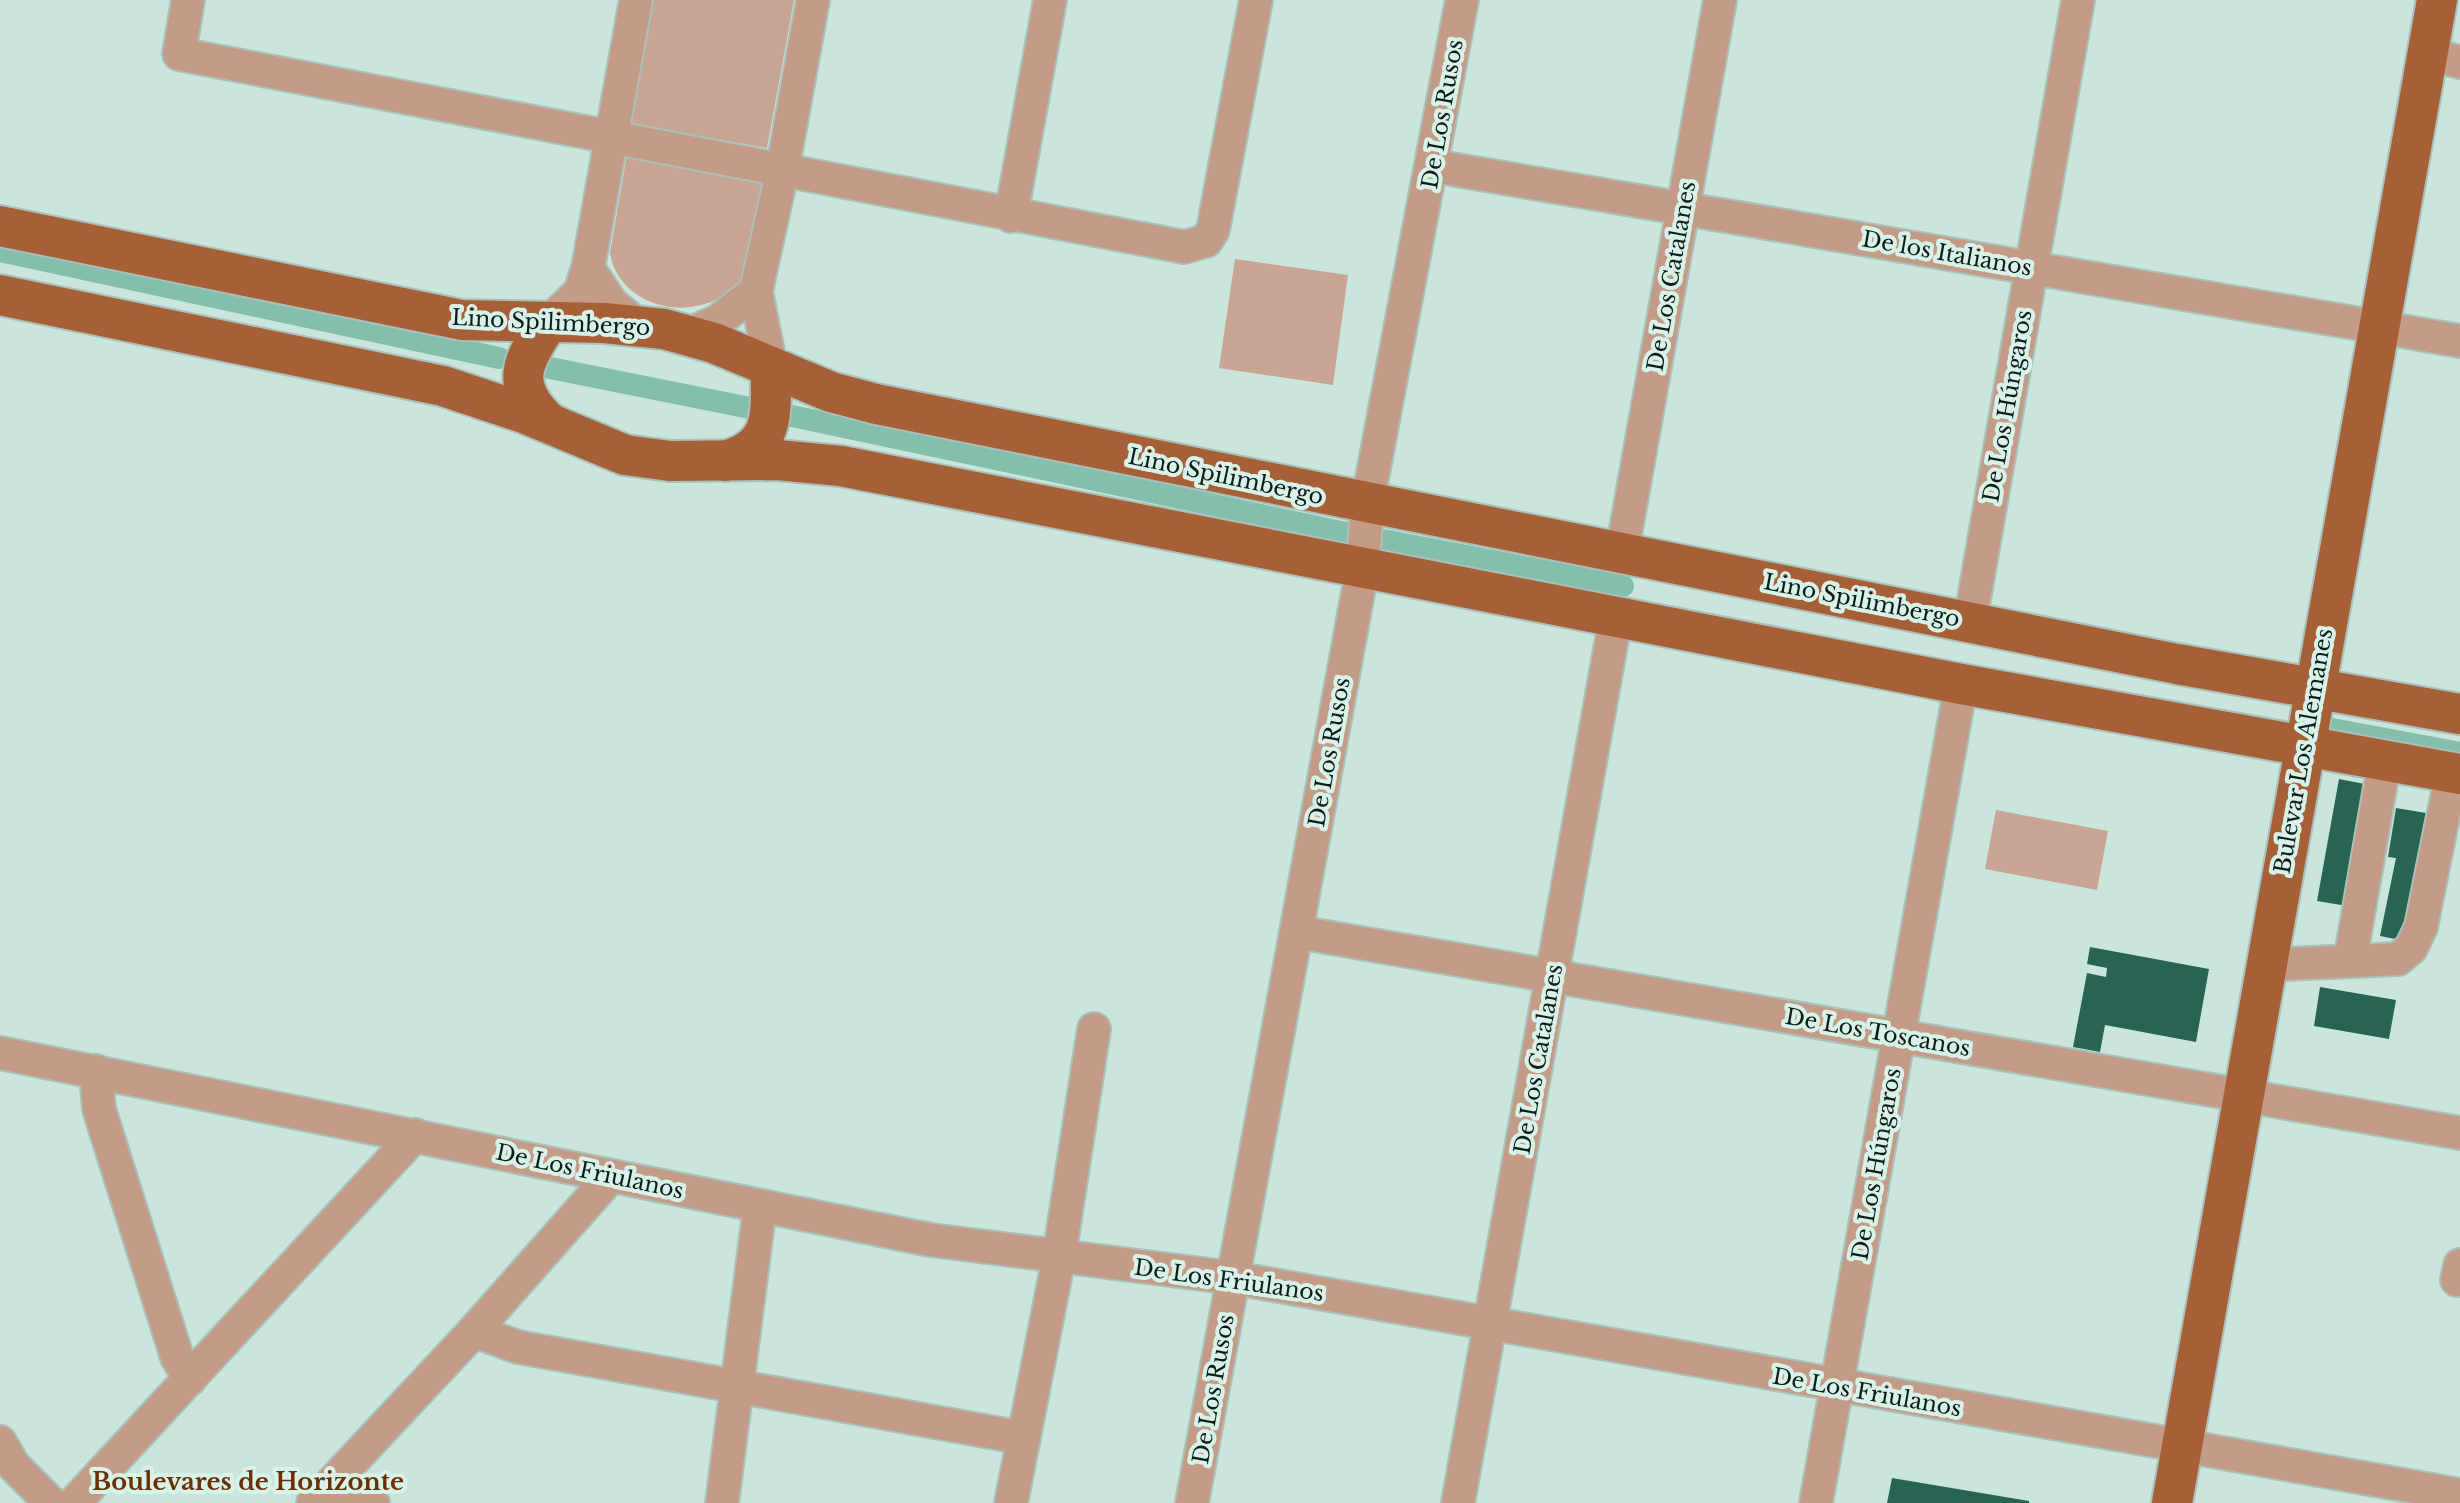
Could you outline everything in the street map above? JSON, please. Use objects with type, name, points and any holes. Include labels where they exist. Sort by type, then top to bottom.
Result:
[{"type":"main road","name":"Bulevar Los Alemanes","points":[[2172,1503],[2378,326],[2444,58],[2437,0]]},
{"type":"main road","name":"Lino Spilimbergo","points":[[0,226],[462,320],[637,324],[689,334],[831,392],[876,404],[1367,505],[1622,552],[2177,664],[2460,714]]},
{"type":"main road","points":[[0,295],[431,383],[549,423],[625,455],[670,461],[777,460],[841,466],[1363,565],[1961,684],[2457,770]]},
{"type":"main road","points":[[548,323],[526,358],[522,379],[530,402],[549,423]]},
{"type":"main road","points":[[725,461],[751,450],[767,429],[772,408],[771,368]]},
{"type":"main road","points":[[2167,719],[2154,700],[2154,688],[2166,669],[2177,664]]},
{"type":"street","points":[[188,0],[179,54],[1184,247],[1206,241],[1213,230],[1256,0]]},
{"type":"street","points":[[548,323],[580,292],[588,268],[636,0]]},
{"type":"street","points":[[771,368],[756,291],[782,172],[813,0]]},
{"type":"street","points":[[1011,216],[1050,0]]},
{"type":"street","name":"De Los Rusos","points":[[1192,1503],[1363,565],[1367,505],[1462,0]]},
{"type":"street","name":"De Los Catalanes","points":[[1622,552],[1720,0]]},
{"type":"street","name":"De Los Húngaros","points":[[1970,622],[2078,0]]},
{"type":"street","name":"De los Italianos","points":[[1433,166],[2460,341]]},
{"type":"street","points":[[588,268],[612,304],[637,324]]},
{"type":"street","points":[[689,334],[718,321],[756,291]]},
{"type":"street","name":"De Los Catalanes","points":[[1458,1503],[1616,616]]},
{"type":"street","name":"De Los Húngaros","points":[[1816,1503],[1961,684]]},
{"type":"street","points":[[2350,961],[2385,759]]},
{"type":"street","points":[[2266,965],[2398,959],[2411,948],[2421,927],[2457,770]]},
{"type":"street","name":"De Los Toscanos","points":[[1297,932],[2460,1133]]},
{"type":"street","points":[[1011,1503],[1059,1257],[1094,1029]]},
{"type":"street","name":"De Los Friulanos","points":[[0,1053],[970,1246],[1234,1278],[2460,1495]]},
{"type":"street","points":[[96,1071],[104,1124],[177,1357],[190,1379]]},
{"type":"street","points":[[74,1503],[415,1135]]},
{"type":"street","points":[[321,1494],[474,1331],[611,1176]]},
{"type":"street","points":[[722,1503],[760,1206]]},
{"type":"street","points":[[474,1331],[518,1347],[1024,1438]]},
{"type":"street","points":[[0,1442],[14,1466],[51,1503]]},
{"type":"street","points":[[321,1494],[373,1503]]},
{"type":"shaded area","points":[[653,0],[794,0],[767,148],[631,124]]},
{"type":"shaded area","points":[[627,154],[764,180],[746,272],[732,294],[696,306],[667,307],[641,297],[621,279],[610,253]]},
{"type":"shaded area","points":[[1235,259],[1348,275],[1333,385],[1219,368]]},
{"type":"shaded area","points":[[1996,810],[2108,831],[2097,890],[1985,869]]},
{"type":"building","points":[[2339,779],[2375,786],[2353,907],[2317,901]]},
{"type":"building","points":[[2396,808],[2438,815],[2410,942],[2380,936],[2396,858],[2388,857]]},
{"type":"building","points":[[2090,947],[2209,969],[2196,1042],[2105,1025],[2100,1052],[2073,1047],[2087,973],[2106,977],[2107,968],[2087,964]]},
{"type":"building","points":[[2320,987],[2396,1000],[2389,1039],[2314,1026]]},
{"type":"building","points":[[1892,1478],[2029,1501],[2029,1503],[1887,1503]]},
{"type":"waterway","points":[[0,251],[499,358]]},
{"type":"waterway","points":[[550,368],[755,409]]},
{"type":"waterway","points":[[792,416],[1346,533]]},
{"type":"waterway","points":[[1383,540],[1623,586]]},
{"type":"waterway","points":[[2332,729],[2460,753]]},
{"type":"district","name":"Boulevares de Horizonte","points":[[248,1482]]}]
